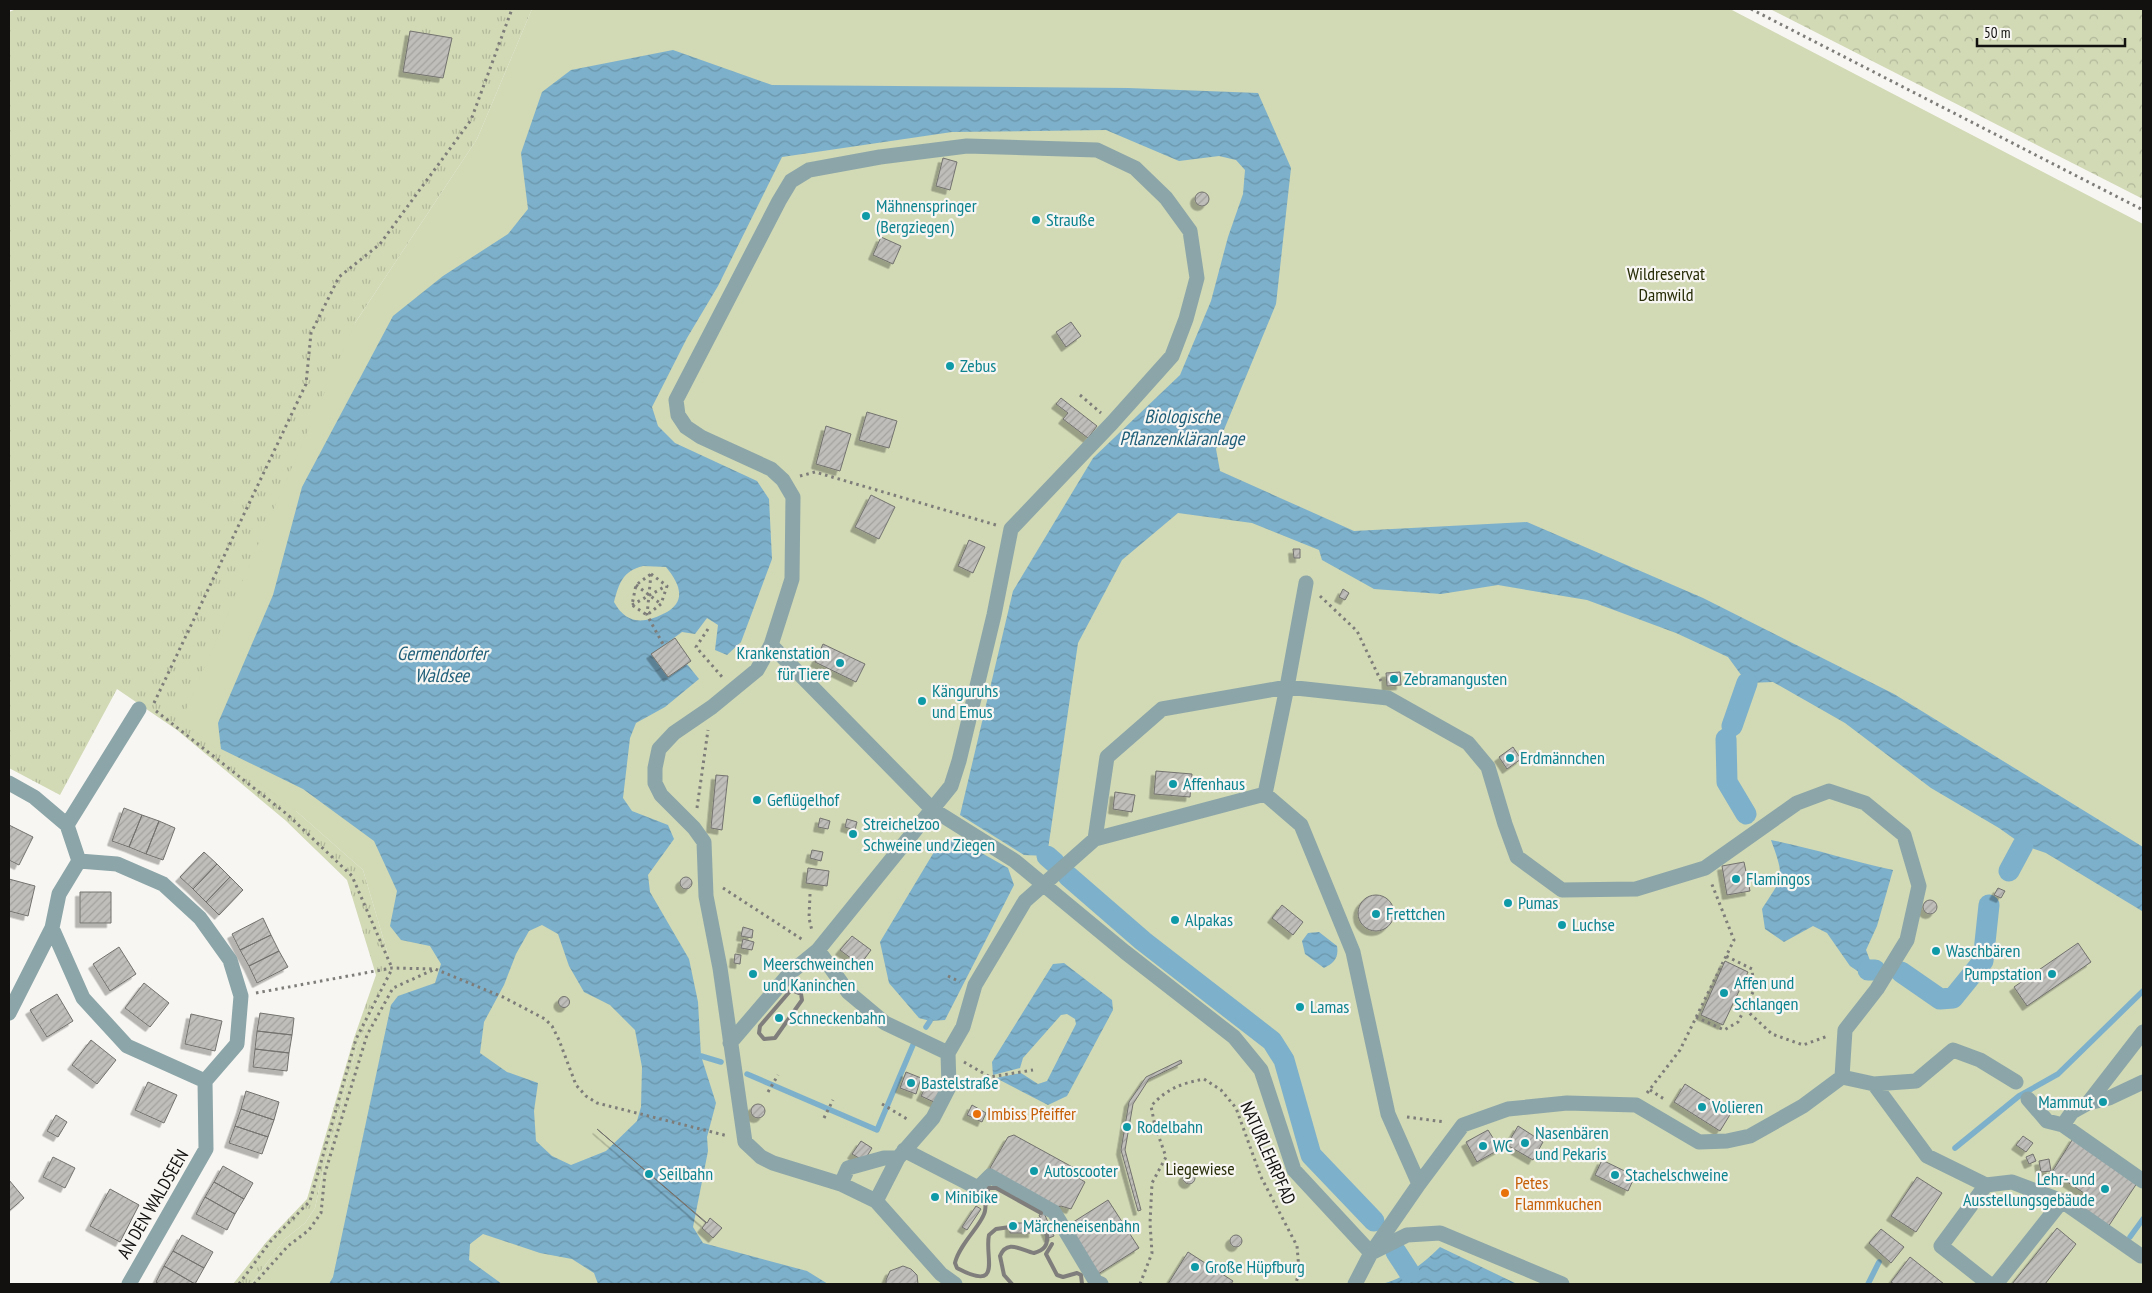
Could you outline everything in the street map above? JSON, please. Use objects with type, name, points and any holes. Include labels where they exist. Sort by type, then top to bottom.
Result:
[{"type":"street","points":[[730,1043],[790,973],[818,950],[951,786],[959,761],[994,615],[1011,529],[1112,423],[1172,356],[1186,319],[1196,278],[1190,231],[1166,198],[1134,168],[1097,150],[967,146],[809,170],[791,181],[676,400],[678,415],[686,428],[701,437],[771,469],[783,480],[793,497],[792,579],[770,646],[757,670],[712,707],[674,733],[659,748],[654,768],[654,783],[660,795],[694,828],[704,842],[706,896],[720,968],[730,1043],[746,1142],[761,1157],[774,1163],[841,1184],[876,1201],[941,1274],[955,1284]]},
{"type":"street","points":[[1265,794],[1288,687],[1306,583]]},
{"type":"street","points":[[770,646],[932,809],[1015,862],[1125,952],[1234,1037],[1261,1070],[1294,1170],[1371,1253]]},
{"type":"street","points":[[1095,839],[1107,757],[1162,709],[1288,687],[1388,698],[1468,743],[1488,767],[1517,857],[1562,890],[1636,889],[1705,868],[1797,803],[1829,791],[1865,803],[1904,835],[1919,886],[1907,940],[1877,989],[1845,1030],[1842,1077]]},
{"type":"street","points":[[67,825],[145,708]]},
{"type":"street","points":[[9,784],[34,797],[67,825],[79,861],[59,894],[52,928],[9,1013]]},
{"type":"street","points":[[876,1201],[901,1154],[933,1118],[949,1087],[948,1053],[963,1028],[976,985],[1025,901],[1095,839],[1265,794]]},
{"type":"street","points":[[1265,794],[1301,825],[1353,952],[1388,1114],[1419,1184]]},
{"type":"street","points":[[52,928],[83,998],[128,1046],[205,1081],[237,1044],[241,996],[230,960],[200,918],[163,884],[118,864],[79,861]]},
{"type":"street","points":[[818,950],[848,992],[885,1023],[948,1053]]},
{"type":"street","points":[[2088,1103],[2143,1032]]},
{"type":"street","points":[[1355,1284],[1371,1253],[1463,1125],[1508,1109],[1567,1103],[1636,1105],[1699,1142],[1727,1141],[1750,1136],[1803,1106],[1842,1077],[1874,1084],[1916,1081],[1953,1050],[1980,1060],[2016,1082]]},
{"type":"street","name":"AN DEN WALDSEEN","points":[[129,1284],[206,1149],[205,1081]]},
{"type":"street","points":[[2064,1125],[2072,1112],[2088,1103],[2109,1098],[2143,1082]]},
{"type":"street","points":[[1874,1084],[1926,1156],[1986,1184],[2012,1182],[2062,1201],[2140,1256]]},
{"type":"street","points":[[2028,1099],[2046,1121],[2064,1125],[2143,1180]]},
{"type":"street","points":[[841,1184],[848,1168],[901,1154],[978,1188],[990,1176],[1054,1212],[1097,1283]]},
{"type":"street","points":[[1986,1184],[1941,1246],[1989,1284]]},
{"type":"street","points":[[1996,1284],[2062,1201]]},
{"type":"street","points":[[1371,1253],[1407,1234],[1440,1233],[1562,1284]]},
{"type":"path","points":[[392,968],[352,876],[288,815],[145,708],[306,384],[311,333],[339,277],[380,244],[470,120],[512,9]]},
{"type":"path","points":[[1751,9],[2143,210]]},
{"type":"path","points":[[1080,395],[1112,423]]},
{"type":"path","points":[[783,480],[815,472],[1011,529]]},
{"type":"path","points":[[632,605],[636,586],[651,574]]},
{"type":"path","points":[[651,574],[667,586]]},
{"type":"path","points":[[647,615],[651,574]]},
{"type":"path","points":[[1306,583],[1357,631],[1388,698]]},
{"type":"path","points":[[636,586],[661,604]]},
{"type":"path","points":[[632,605],[667,586]]},
{"type":"path","points":[[647,615],[661,604],[667,586]]},
{"type":"path","points":[[632,605],[647,615],[664,646]]},
{"type":"path","points":[[708,629],[696,647],[733,690]]},
{"type":"path","points":[[694,828],[712,707]]},
{"type":"path","points":[[1636,1105],[1680,1050],[1734,940],[1705,868]]},
{"type":"path","points":[[706,876],[818,950]]},
{"type":"path","points":[[810,894],[809,918],[818,950]]},
{"type":"path","points":[[1696,1017],[1724,1030],[1738,1022],[1754,990],[1752,969],[1726,956]]},
{"type":"path","points":[[239,1284],[270,1242],[310,1201],[356,1040],[392,968]]},
{"type":"path","points":[[241,996],[392,968],[435,969],[503,997],[545,1019],[552,1026],[576,1085],[586,1096],[597,1103],[715,1131]]},
{"type":"path","points":[[254,1284],[288,1246],[309,1230],[321,1212],[325,1173],[367,1035],[393,988],[435,969]]},
{"type":"path","points":[[1744,1009],[1772,1034],[1804,1045],[1845,1030]]},
{"type":"path","points":[[948,1053],[990,1077],[1033,1070]]},
{"type":"path","points":[[768,1092],[778,1075]]},
{"type":"path","name":"NATURLEHRPFAD","points":[[1140,1284],[1152,1253],[1150,1223],[1152,1183],[1166,1157],[1155,1126],[1151,1106],[1164,1092],[1185,1083],[1204,1079],[1221,1090],[1236,1108],[1261,1177],[1297,1246],[1299,1270],[1296,1284]]},
{"type":"path","points":[[824,1118],[834,1100]]},
{"type":"path","points":[[882,1104],[907,1120]]},
{"type":"path","points":[[1388,1114],[1463,1125]]},
{"type":"green space","points":[[16,9],[532,9],[477,139],[355,323],[296,811],[363,870],[392,968],[357,1047],[323,1171],[315,1208],[305,1223],[285,1239],[251,1284],[233,1284],[268,1240],[307,1199],[354,1038],[376,975],[347,880],[285,820],[177,730],[117,689],[60,795],[9,768],[9,12]]},
{"type":"green space","points":[[532,9],[1730,9],[2143,224],[2143,1284],[251,1284],[285,1239],[305,1223],[315,1208],[323,1171],[357,1047],[392,968],[363,870],[296,811],[181,721],[355,323],[477,139]]},
{"type":"green space","points":[[1770,9],[2143,9],[2143,199]]},
{"type":"water","name":"Germendorfer Waldsee","points":[[673,50],[772,85],[1128,88],[1258,93],[1291,168],[1276,304],[1216,449],[1220,471],[1354,531],[1527,522],[1703,598],[1894,694],[2143,847],[2143,910],[2046,853],[2023,845],[1999,828],[1931,788],[1845,723],[1773,682],[1747,683],[1728,657],[1676,633],[1587,600],[1498,585],[1441,594],[1374,589],[1322,560],[1319,550],[1252,523],[1178,513],[1122,560],[1078,643],[1047,856],[1024,855],[960,815],[1013,591],[1093,458],[1180,375],[1211,301],[1228,237],[1243,194],[1245,170],[1236,160],[1219,156],[1179,161],[1106,130],[952,132],[782,157],[718,286],[687,338],[652,407],[658,426],[675,443],[757,481],[769,499],[772,559],[741,642],[727,655],[715,650],[718,625],[707,618],[695,634],[682,632],[652,654],[668,677],[687,664],[699,679],[665,707],[636,723],[630,738],[623,798],[632,811],[668,825],[674,839],[648,875],[650,892],[689,959],[698,1002],[701,1056],[716,1103],[707,1137],[708,1151],[693,1227],[703,1243],[807,1271],[828,1284],[598,1284],[594,1273],[572,1259],[540,1253],[483,1234],[470,1244],[469,1260],[502,1284],[329,1284],[333,1277],[391,1005],[398,996],[435,983],[441,964],[430,946],[401,940],[390,926],[397,891],[374,841],[303,789],[221,749],[218,723],[273,595],[302,487],[393,316],[443,276],[508,234],[528,209],[521,153],[542,92],[571,70]],"holes":[[[643,566],[666,567],[678,586],[679,598],[676,604],[663,614],[649,619],[636,620],[624,615],[614,602],[618,589],[626,575],[636,568]],[[542,925],[558,934],[569,966],[584,992],[610,1005],[635,1030],[642,1067],[641,1107],[637,1121],[606,1151],[571,1165],[552,1156],[536,1141],[534,1111],[538,1083],[507,1072],[480,1053],[484,1022],[504,985],[516,954],[529,931]]]},
{"type":"water","points":[[957,839],[1008,868],[1014,885],[945,1020],[930,1021],[919,1018],[889,983],[880,942],[940,842]]},
{"type":"water","points":[[1771,840],[1893,870],[1877,926],[1866,950],[1871,963],[1868,970],[1859,972],[1850,966],[1827,933],[1813,926],[1784,942],[1765,929],[1762,909],[1780,877],[1780,870]]},
{"type":"water","points":[[1319,932],[1337,946],[1335,960],[1324,968],[1305,954],[1302,941],[1308,933]]},
{"type":"water","points":[[1064,963],[1112,1000],[1113,1010],[1067,1096],[1048,1105],[996,1078],[1021,1073],[1038,1084],[1047,1081],[1076,1024],[1075,1019],[1067,1014],[1061,1015],[1023,1058],[1020,1068],[993,1075],[992,1062],[1053,964]]},
{"type":"water","points":[[1440,1247],[1517,1284],[1382,1284],[1413,1270]]},
{"type":"building","points":[[410,31],[452,38],[443,78],[403,72]]},
{"type":"building","points":[[943,158],[957,162],[950,190],[936,186]]},
{"type":"building","points":[[1202,192],[1207,194],[1209,199],[1207,204],[1202,206],[1197,204],[1195,199],[1197,194]]},
{"type":"building","points":[[881,237],[901,246],[893,264],[873,255]]},
{"type":"building","points":[[1071,322],[1081,336],[1066,347],[1056,332]]},
{"type":"building","points":[[1061,398],[1097,426],[1088,438],[1063,419],[1068,413],[1056,404]]},
{"type":"building","points":[[867,412],[897,421],[889,448],[859,440]]},
{"type":"building","points":[[826,426],[851,434],[840,471],[816,464]]},
{"type":"building","points":[[871,495],[895,507],[879,539],[855,527]]},
{"type":"building","points":[[969,540],[985,547],[973,573],[958,566]]},
{"type":"building","points":[[1293,549],[1300,549],[1300,558],[1294,558]]},
{"type":"building","points":[[1343,589],[1349,593],[1345,600],[1339,597]]},
{"type":"building","points":[[675,638],[691,661],[668,677],[651,654]]},
{"type":"building","name":"Krankenstation für Tiere","points":[[823,644],[865,664],[856,682],[815,662]]},
{"type":"building","name":"Zebramangusten","points":[[1400,672],[1401,685],[1387,686],[1386,673]]},
{"type":"building","name":"Erdmännchen","points":[[1513,747],[1521,759],[1507,769],[1499,757]]},
{"type":"building","name":"Affenhaus","points":[[1156,771],[1192,774],[1190,797],[1154,794]]},
{"type":"building","points":[[716,775],[728,776],[722,830],[711,828]]},
{"type":"building","points":[[1115,792],[1135,795],[1132,812],[1113,809]]},
{"type":"building","points":[[124,808],[142,815],[129,847],[112,841]]},
{"type":"building","points":[[142,815],[159,821],[146,854],[129,847]]},
{"type":"building","points":[[820,818],[830,821],[828,829],[818,827]]},
{"type":"building","points":[[847,819],[857,822],[855,830],[845,827]]},
{"type":"building","points":[[159,821],[175,828],[163,860],[146,854]]},
{"type":"building","points":[[9,825],[33,837],[19,865],[9,860]]},
{"type":"building","points":[[812,850],[823,852],[821,861],[810,858]]},
{"type":"building","points":[[204,852],[217,864],[193,889],[180,877]]},
{"type":"building","name":"Flamingos","points":[[1744,862],[1750,891],[1727,895],[1722,866]]},
{"type":"building","points":[[217,864],[230,877],[206,902],[193,889]]},
{"type":"building","points":[[808,868],[829,871],[827,886],[806,883]]},
{"type":"building","points":[[230,877],[243,890],[219,915],[206,902]]},
{"type":"building","points":[[688,877],[691,878],[691,888],[684,889],[681,888],[680,881],[681,878]]},
{"type":"building","points":[[9,879],[35,886],[28,916],[9,911]]},
{"type":"building","points":[[1998,888],[2005,891],[2001,898],[1994,895]]},
{"type":"building","points":[[80,892],[111,892],[111,923],[80,923]]},
{"type":"building","name":"Frettchen","points":[[1376,895],[1383,896],[1389,900],[1393,906],[1393,920],[1389,926],[1383,930],[1376,931],[1369,930],[1363,926],[1359,920],[1358,913],[1359,906],[1363,900],[1369,896]]},
{"type":"building","points":[[1930,900],[1935,902],[1937,907],[1935,912],[1930,914],[1925,912],[1923,907],[1925,902]]},
{"type":"building","points":[[1282,905],[1303,922],[1293,935],[1272,918]]},
{"type":"building","points":[[263,918],[271,935],[240,950],[232,934]]},
{"type":"building","points":[[743,927],[753,930],[752,938],[741,936]]},
{"type":"building","points":[[271,935],[279,951],[249,966],[240,950]]},
{"type":"building","points":[[852,936],[871,950],[860,965],[840,950]]},
{"type":"building","points":[[743,939],[754,942],[752,950],[741,948]]},
{"type":"building","name":"Pumpstation","points":[[2078,943],[2091,962],[2027,1006],[2014,987]]},
{"type":"building","points":[[119,947],[136,974],[110,991],[93,964]]},
{"type":"building","points":[[279,951],[288,967],[257,983],[249,966]]},
{"type":"building","points":[[735,954],[741,955],[740,964],[734,963]]},
{"type":"building","name":"Affen und Schlangen","points":[[1725,961],[1748,972],[1723,1025],[1701,1015]]},
{"type":"building","points":[[144,983],[169,1003],[150,1027],[125,1008]]},
{"type":"building","points":[[57,994],[73,1021],[47,1037],[30,1010]]},
{"type":"building","points":[[564,996],[570,1002],[564,1008],[558,1002]]},
{"type":"building","points":[[260,1013],[294,1018],[292,1035],[257,1031]]},
{"type":"building","points":[[191,1014],[222,1021],[215,1051],[185,1044]]},
{"type":"building","points":[[257,1031],[292,1035],[289,1053],[255,1049]]},
{"type":"building","points":[[91,1040],[116,1060],[97,1084],[72,1065]]},
{"type":"building","points":[[255,1049],[289,1053],[287,1071],[253,1067]]},
{"type":"building","name":"Rodelbahn","points":[[1181,1060],[1182,1063],[1149,1079],[1133,1104],[1125,1150],[1141,1210],[1138,1211],[1121,1150],[1129,1102],[1146,1077]]},
{"type":"building","name":"Bastelstraße","points":[[906,1072],[921,1078],[916,1094],[900,1088]]},
{"type":"building","name":"Bastelstraße","points":[[929,1080],[944,1087],[936,1103],[921,1096]]},
{"type":"building","points":[[148,1082],[177,1095],[164,1123],[135,1110]]},
{"type":"building","name":"Volieren","points":[[1685,1084],[1731,1113],[1720,1131],[1674,1102]]},
{"type":"building","points":[[246,1091],[279,1102],[274,1120],[241,1109]]},
{"type":"building","points":[[758,1104],[763,1106],[765,1111],[763,1116],[758,1118],[753,1116],[751,1111],[753,1106]]},
{"type":"building","name":"Imbiss Pfeiffer","points":[[972,1105],[986,1113],[982,1122],[967,1115]]},
{"type":"building","points":[[241,1109],[274,1120],[268,1137],[235,1126]]},
{"type":"building","points":[[56,1115],[67,1122],[58,1137],[47,1131]]},
{"type":"building","points":[[235,1126],[268,1137],[262,1154],[229,1143]]},
{"type":"building","name":"Nasenbären und Pekaris","points":[[1518,1126],[1543,1142],[1533,1160],[1507,1145]]},
{"type":"building","name":"Seilbahn","points":[[597,1129],[707,1223],[710,1218],[722,1228],[713,1238],[702,1228],[706,1223]]},
{"type":"building","name":"WC","points":[[1488,1130],[1500,1149],[1477,1162],[1466,1142]]},
{"type":"building","name":"Autoscooter","points":[[1014,1135],[1076,1169],[1077,1177],[1085,1182],[1071,1209],[1061,1206],[1056,1208],[991,1174],[990,1168],[1008,1137]]},
{"type":"building","points":[[2023,1136],[2033,1143],[2026,1152],[2016,1145]]},
{"type":"building","name":"Lehr- und Ausstellungsgebäude","points":[[2074,1137],[2139,1180],[2106,1230],[2080,1213],[2090,1197],[2052,1172]]},
{"type":"building","points":[[861,1141],[872,1148],[864,1161],[852,1154]]},
{"type":"building","points":[[2033,1154],[2036,1161],[2029,1164],[2026,1157]]},
{"type":"building","points":[[53,1157],[75,1168],[65,1188],[43,1177]]},
{"type":"building","points":[[2049,1159],[2051,1171],[2041,1172],[2039,1161]]},
{"type":"building","name":"Stachelschweine","points":[[1602,1160],[1635,1176],[1628,1191],[1595,1175]]},
{"type":"building","points":[[223,1166],[253,1183],[244,1199],[214,1182]]},
{"type":"building","points":[[1191,1172],[1194,1173],[1194,1183],[1187,1184],[1184,1183],[1183,1176],[1184,1173]]},
{"type":"building","points":[[1917,1177],[1942,1193],[1916,1232],[1891,1216]]},
{"type":"building","points":[[9,1180],[24,1198],[9,1211]]},
{"type":"building","points":[[214,1182],[244,1199],[235,1214],[205,1197]]},
{"type":"building","points":[[110,1189],[139,1205],[120,1242],[90,1226]]},
{"type":"building","points":[[205,1197],[235,1214],[227,1230],[196,1214]]},
{"type":"building","points":[[1108,1200],[1139,1248],[1098,1274],[1067,1226]]},
{"type":"building","points":[[976,1206],[981,1209],[967,1230],[962,1227]]},
{"type":"building","points":[[1044,1213],[1054,1236],[1049,1238],[1039,1215]]},
{"type":"building","points":[[1010,1223],[1033,1223],[1033,1233],[1010,1233]]},
{"type":"building","points":[[2057,1228],[2076,1244],[2045,1284],[2012,1284]]},
{"type":"building","points":[[1881,1229],[1904,1247],[1891,1263],[1869,1243]]},
{"type":"building","points":[[182,1235],[213,1252],[204,1268],[173,1251]]},
{"type":"building","points":[[1238,1235],[1241,1236],[1241,1246],[1234,1247],[1231,1246],[1230,1239],[1231,1236]]},
{"type":"building","points":[[173,1251],[204,1268],[195,1284],[164,1266]]},
{"type":"building","name":"Große Hüpfburg","points":[[1188,1252],[1233,1281],[1231,1284],[1168,1284]]},
{"type":"building","points":[[1910,1257],[1944,1284],[1894,1284],[1891,1282]]},
{"type":"building","points":[[164,1266],[195,1284],[159,1284],[156,1282]]},
{"type":"building","points":[[903,1266],[911,1269],[917,1275],[918,1284],[886,1284],[890,1271]]},
{"type":"waterway","points":[[1732,726],[1747,683]]},
{"type":"waterway","points":[[1726,739],[1727,782],[1746,814]]},
{"type":"waterway","points":[[2009,871],[2023,845]]},
{"type":"waterway","points":[[1047,856],[1055,863]]},
{"type":"waterway","points":[[1068,876],[1143,941],[1272,1041],[1284,1060],[1311,1155],[1374,1221]]},
{"type":"waterway","points":[[1901,972],[1940,999],[1953,998],[1983,961],[1989,905]]},
{"type":"waterway","points":[[1868,970],[1875,970]]},
{"type":"waterway","points":[[1955,1148],[2019,1096],[2058,1074],[2143,991]]},
{"type":"waterway","points":[[926,1027],[930,1021]]},
{"type":"waterway","points":[[747,1074],[877,1130],[913,1045]]},
{"type":"waterway","points":[[701,1056],[721,1062]]},
{"type":"waterway","points":[[2130,1237],[2143,1219]]},
{"type":"waterway","points":[[1396,1252],[1409,1272]]},
{"type":"waterway","points":[[1868,1284],[1879,1262]]},
{"type":"railway","points":[[791,990],[801,994],[802,1000],[775,1038],[764,1039],[759,1033],[760,1026],[791,990]]},
{"type":"railway","points":[[1010,1227],[996,1229],[989,1235],[989,1269],[986,1274],[981,1276],[972,1275],[957,1268],[955,1263],[957,1256],[983,1216],[985,1198],[989,1188],[996,1188],[1041,1213]]},
{"type":"railway","points":[[1012,1284],[1004,1275],[1000,1256],[1006,1248],[1010,1247],[1034,1253],[1043,1249],[1047,1242],[1047,1235],[1040,1228],[1033,1227]]},
{"type":"railway","points":[[1052,1244],[1046,1254],[1057,1275],[1063,1277],[1077,1273],[1081,1275],[1082,1284]]},
{"type":"place","name":"Mähnenspringer (Bergziegen)","points":[[866,216]]},
{"type":"place","name":"Strauße","points":[[1036,220]]},
{"type":"place","name":"Zebus","points":[[950,366]]},
{"type":"place","name":"Krankenstation für Tiere","points":[[840,663]]},
{"type":"place","name":"Zebramangusten","points":[[1394,679]]},
{"type":"place","name":"Känguruhs und Emus","points":[[922,701]]},
{"type":"place","name":"Erdmännchen","points":[[1510,758]]},
{"type":"place","name":"Affenhaus","points":[[1173,784]]},
{"type":"place","name":"Geflügelhof","points":[[757,800]]},
{"type":"place","name":"Streichelzoo Schweine und Ziegen","points":[[853,834]]},
{"type":"place","name":"Flamingos","points":[[1736,879]]},
{"type":"place","name":"Pumas","points":[[1508,903]]},
{"type":"place","name":"Frettchen","points":[[1376,914]]},
{"type":"place","name":"Alpakas","points":[[1175,920]]},
{"type":"place","name":"Luchse","points":[[1562,925]]},
{"type":"place","name":"Waschbären","points":[[1936,951]]},
{"type":"place","name":"Meerschweinchen und Kaninchen","points":[[753,974]]},
{"type":"place","name":"Pumpstation","points":[[2052,974]]},
{"type":"place","name":"Affen und Schlangen","points":[[1724,993]]},
{"type":"place","name":"Lamas","points":[[1300,1007]]},
{"type":"place","name":"Schneckenbahn","points":[[779,1018]]},
{"type":"place","name":"Bastelstraße","points":[[911,1083]]},
{"type":"place","name":"Mammut","points":[[2103,1102]]},
{"type":"place","name":"Volieren","points":[[1702,1107]]},
{"type":"place","name":"Imbiss Pfeiffer","points":[[977,1114]]},
{"type":"place","name":"Rodelbahn","points":[[1127,1127]]},
{"type":"place","name":"Nasenbären und Pekaris","points":[[1525,1143]]},
{"type":"place","name":"WC","points":[[1483,1146]]},
{"type":"place","name":"Autoscooter","points":[[1034,1171]]},
{"type":"place","name":"Seilbahn","points":[[649,1174]]},
{"type":"place","name":"Stachelschweine","points":[[1615,1175]]},
{"type":"place","name":"Lehr- und Ausstellungsgebäude","points":[[2105,1189]]},
{"type":"place","name":"Petes Flammkuchen","points":[[1505,1193]]},
{"type":"place","name":"Minibike","points":[[935,1197]]},
{"type":"place","name":"Märcheneisenbahn","points":[[1013,1226]]},
{"type":"place","name":"Große Hüpfburg","points":[[1195,1267]]},
{"type":"park label","name":"Wildreservat Damwild","points":[[1666,284]]},
{"type":"park label","name":"Liegewiese","points":[[1200,1169]]},
{"type":"water label","name":"Biologische Pflanzenkläranlage","points":[[1182,427]]}]
